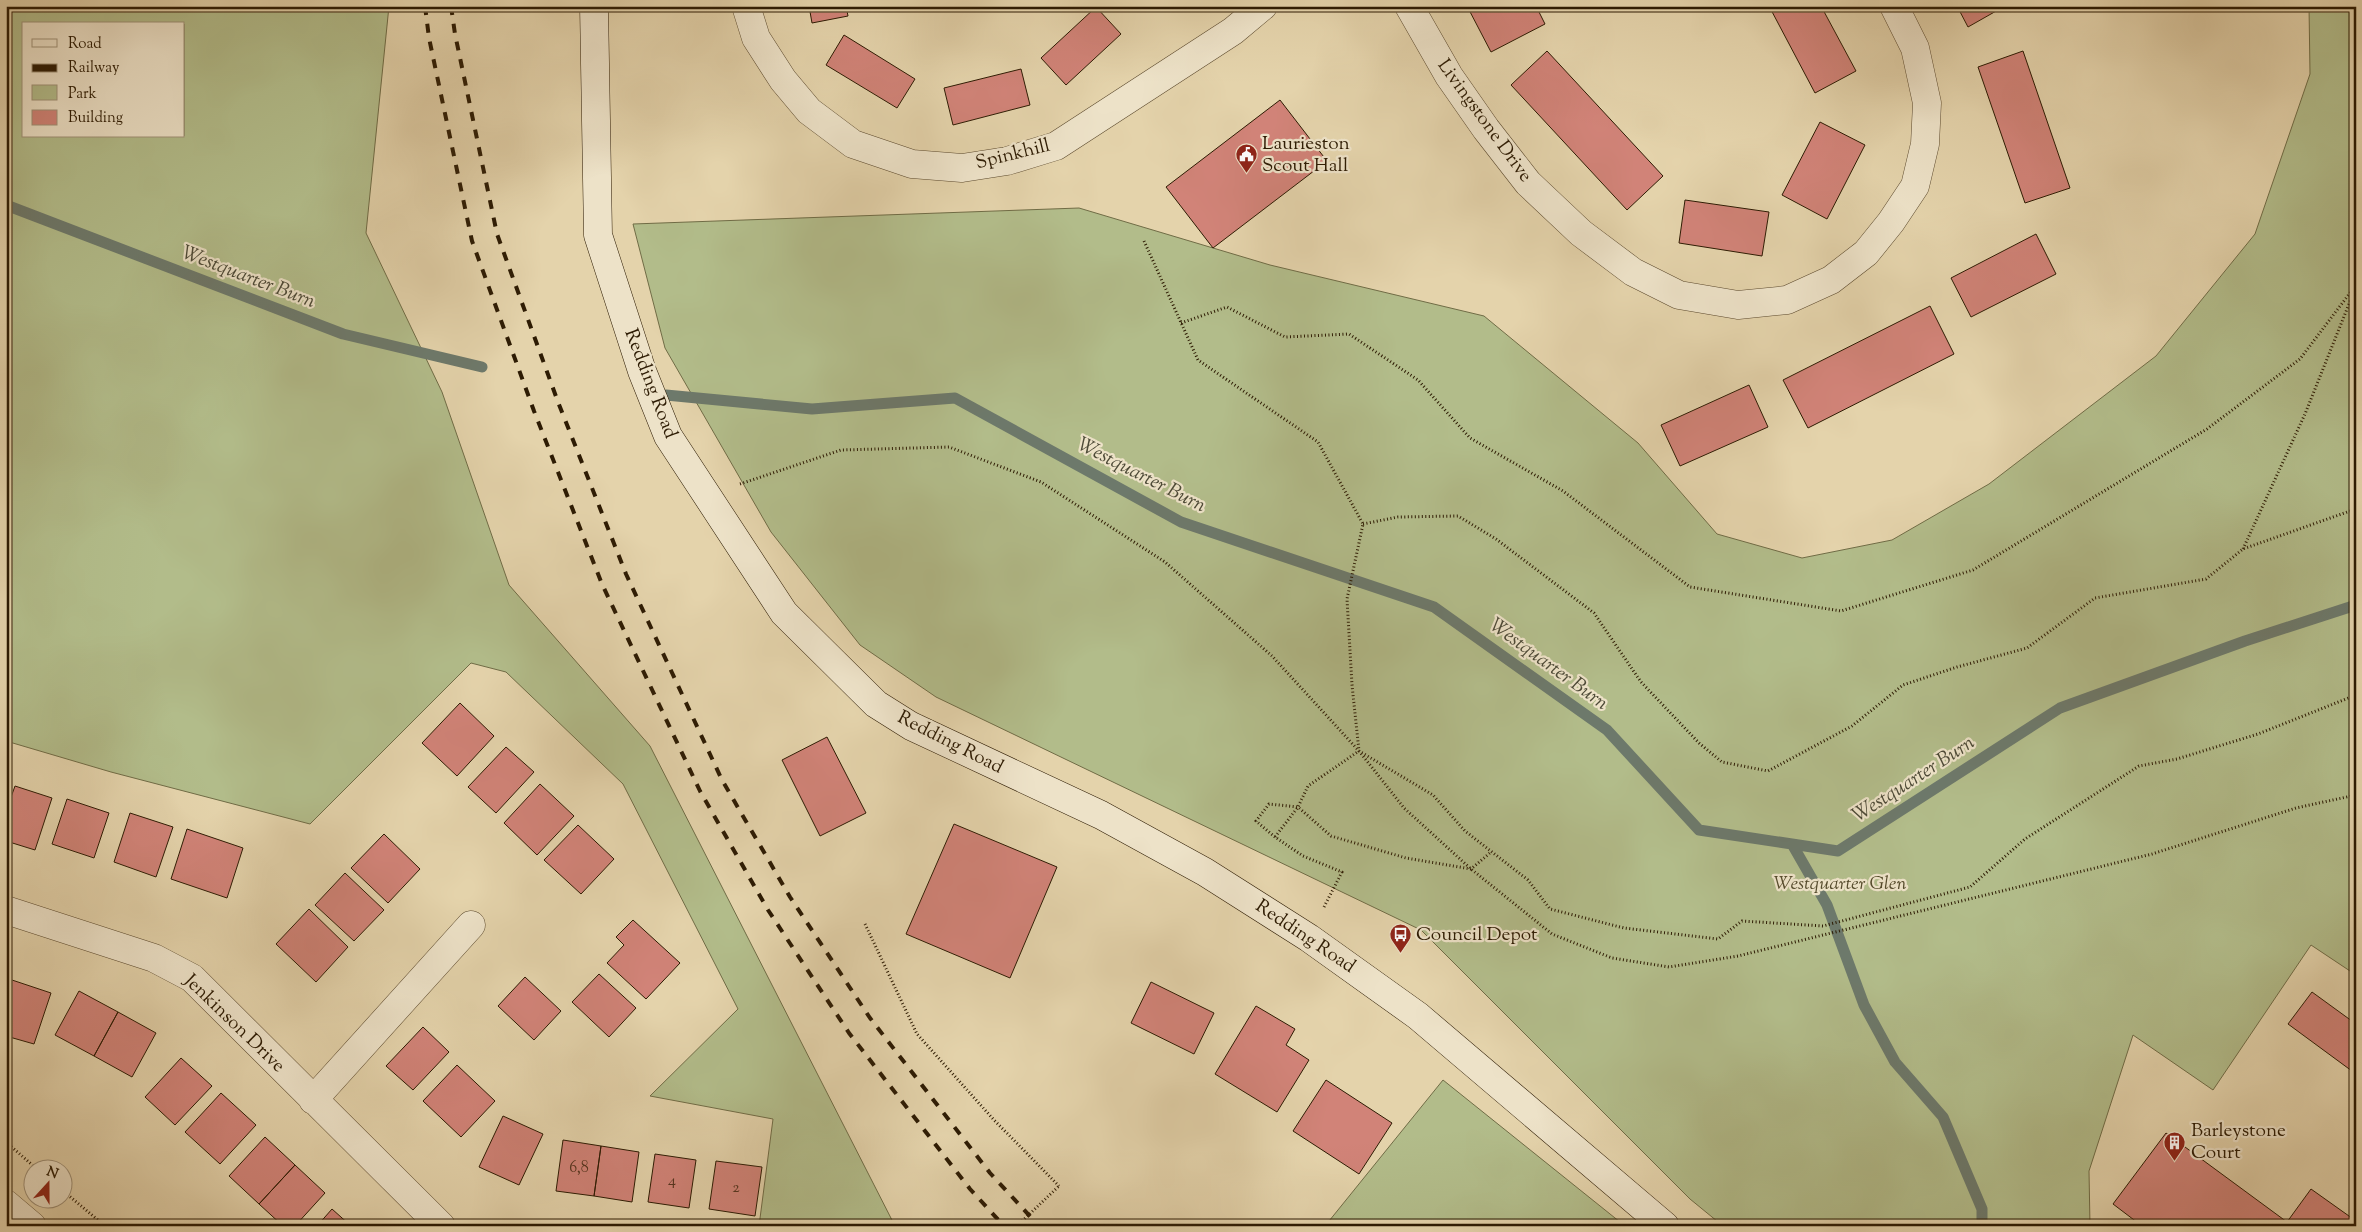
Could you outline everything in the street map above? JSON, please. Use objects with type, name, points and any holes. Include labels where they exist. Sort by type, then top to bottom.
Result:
[{"type":"street","name":"Redding Road","points":[[594,6],[598,236],[642,371],[668,436],[784,613],[876,704],[911,726],[1102,815],[1205,872],[1309,938],[1418,1016],[1665,1226]]},
{"type":"street","name":"Spinkhill","points":[[746,6],[756,38],[783,80],[809,111],[852,144],[912,164],[962,168],[1007,161],[1056,146],[1230,19],[1263,6]]},
{"type":"street","name":"Livingstone Drive","points":[[1409,6],[1449,76],[1486,129],[1528,183],[1581,233],[1633,272],[1679,295],[1738,305],[1787,300],[1831,280],[1866,253],[1891,222],[1914,186],[1925,144],[1927,102],[1916,48],[1894,6]]},
{"type":"street","name":"Jenkinson Drive","points":[[6,910],[154,958],[192,978],[441,1226]]},
{"type":"street","points":[[313,1100],[471,925]]},
{"type":"street","points":[[6,1204],[32,1226]]},
{"type":"path","points":[[1144,241],[1198,360],[1318,442],[1363,524],[1347,599],[1352,685],[1359,751]]},
{"type":"path","points":[[1181,323],[1227,306],[1284,337],[1349,334],[1418,380],[1470,438],[1563,490],[1690,587],[1841,611],[1972,570],[2207,429],[2300,360],[2356,285]]},
{"type":"path","points":[[2243,549],[2305,414],[2356,285]]},
{"type":"path","points":[[706,496],[841,450],[949,447],[1041,482],[1165,562],[1272,656],[1359,751],[1404,808],[1471,869],[1552,934],[1612,958],[1669,967],[1738,956],[2152,854],[2296,808],[2356,795]]},
{"type":"path","points":[[1363,524],[1398,517],[1458,516],[1496,539],[1594,613],[1641,682],[1699,743],[1722,762],[1768,771],[1852,726],[1903,685],[1957,667],[2027,648],[2096,598],[2206,579],[2243,549],[2350,511],[2356,506]]},
{"type":"path","points":[[1359,751],[1434,795],[1465,831],[1528,880],[1550,909],[1624,928],[1718,940],[1742,921],[1823,926],[1970,887],[2025,839],[2139,766],[2177,759],[2258,734],[2356,695]]},
{"type":"path","points":[[1275,836],[1298,807],[1308,786],[1359,751]]},
{"type":"path","points":[[1309,938],[1342,872],[1303,856],[1256,821],[1269,804],[1298,807],[1331,836],[1406,858],[1471,869],[1492,852]]},
{"type":"path","points":[[865,924],[917,1034],[994,1120],[1059,1186],[1017,1226]]},
{"type":"path","points":[[6,1142],[27,1160]]},
{"type":"path","points":[[72,1198],[105,1226]]},
{"type":"green space","points":[[6,6],[389,6],[366,233],[442,392],[509,585],[650,746],[895,1226],[759,1226],[773,1119],[650,1096],[738,1009],[623,784],[506,672],[471,663],[310,824],[111,772],[6,741]]},
{"type":"green space","name":"Westquarter Glen","points":[[2309,6],[2356,6],[2356,975],[2311,945],[2213,1090],[2133,1035],[2089,1171],[2090,1226],[1723,1226],[1690,1199],[1421,930],[936,697],[860,645],[771,532],[665,348],[633,224],[1079,208],[1270,265],[1484,316],[1638,443],[1717,534],[1802,558],[1892,540],[1989,484],[2156,356],[2255,234],[2310,74]]},
{"type":"green space","points":[[1443,1080],[1625,1226],[1325,1226]]},
{"type":"building","points":[[809,6],[846,6],[848,16],[812,23]]},
{"type":"building","points":[[1467,6],[1536,6],[1545,24],[1491,52]]},
{"type":"building","points":[[1769,6],[1821,6],[1856,71],[1815,93]]},
{"type":"building","points":[[1957,6],[2005,6],[1968,27]]},
{"type":"building","points":[[1096,7],[1121,34],[1066,85],[1041,58]]},
{"type":"building","points":[[844,35],[915,79],[897,108],[826,65]]},
{"type":"building","points":[[1547,51],[1663,176],[1627,210],[1511,85]]},
{"type":"building","points":[[2023,51],[2070,188],[2025,203],[1978,67]]},
{"type":"building","points":[[1021,69],[1030,105],[953,125],[944,88]]},
{"type":"building","name":"Laurieston Scout Hall","points":[[1280,100],[1327,161],[1213,248],[1166,187]]},
{"type":"building","points":[[1820,122],[1865,145],[1827,219],[1782,195]]},
{"type":"building","points":[[1685,200],[1769,212],[1762,256],[1679,243]]},
{"type":"building","points":[[2036,234],[2056,274],[1971,317],[1951,278]]},
{"type":"building","points":[[1930,306],[1954,354],[1808,428],[1783,380]]},
{"type":"building","points":[[1749,385],[1768,427],[1680,466],[1661,425]]},
{"type":"building","points":[[460,703],[494,736],[457,776],[422,743]]},
{"type":"building","points":[[827,737],[866,813],[820,836],[782,760]]},
{"type":"building","points":[[506,747],[534,772],[496,813],[468,787]]},
{"type":"building","points":[[540,784],[574,816],[537,855],[504,823]]},
{"type":"building","points":[[15,786],[52,798],[35,850],[6,841],[6,811]]},
{"type":"building","points":[[67,799],[109,813],[94,858],[52,844]]},
{"type":"building","points":[[130,813],[173,827],[156,877],[114,862]]},
{"type":"building","points":[[954,824],[1057,867],[1010,978],[906,934]]},
{"type":"building","points":[[578,825],[614,859],[581,894],[544,860]]},
{"type":"building","points":[[187,829],[243,848],[227,898],[171,879]]},
{"type":"building","points":[[384,834],[420,869],[388,903],[351,868]]},
{"type":"building","points":[[345,873],[384,910],[354,941],[315,905]]},
{"type":"building","points":[[309,909],[348,947],[316,982],[276,944]]},
{"type":"building","points":[[633,920],[680,963],[646,999],[607,963],[624,945],[616,937]]},
{"type":"building","points":[[599,974],[636,1008],[609,1037],[572,1002]]},
{"type":"building","points":[[525,977],[561,1011],[534,1040],[498,1006]]},
{"type":"building","points":[[6,978],[51,993],[34,1044],[6,1036]]},
{"type":"building","points":[[1151,982],[1214,1013],[1194,1054],[1131,1023]]},
{"type":"building","points":[[79,991],[118,1012],[94,1056],[55,1035]]},
{"type":"building","points":[[2312,992],[2356,1024],[2356,1074],[2288,1024]]},
{"type":"building","points":[[1256,1006],[1295,1029],[1286,1045],[1309,1060],[1277,1112],[1215,1074]]},
{"type":"building","points":[[118,1012],[156,1033],[132,1077],[94,1056]]},
{"type":"building","points":[[423,1027],[449,1052],[413,1090],[386,1066]]},
{"type":"building","points":[[181,1058],[212,1086],[175,1125],[145,1097]]},
{"type":"building","points":[[457,1065],[495,1101],[461,1137],[423,1101]]},
{"type":"building","points":[[1326,1080],[1392,1123],[1359,1174],[1293,1131]]},
{"type":"building","points":[[221,1093],[256,1125],[220,1164],[185,1132]]},
{"type":"building","points":[[503,1116],[543,1134],[519,1185],[479,1167]]},
{"type":"building","name":"Barleystone Court","points":[[2166,1133],[2287,1222],[2311,1189],[2356,1221],[2356,1226],[2142,1226],[2113,1204]]},
{"type":"building","points":[[265,1137],[295,1165],[259,1204],[229,1176]]},
{"type":"building","points":[[563,1140],[601,1146],[594,1196],[556,1191]]},
{"type":"building","points":[[601,1146],[639,1152],[632,1202],[594,1196]]},
{"type":"building","points":[[655,1154],[696,1160],[689,1208],[648,1202]]},
{"type":"building","points":[[716,1161],[762,1167],[755,1216],[709,1209]]},
{"type":"building","points":[[295,1165],[325,1193],[295,1226],[283,1226],[259,1204]]},
{"type":"building","points":[[332,1209],[351,1226],[317,1226]]},
{"type":"waterway","name":"Westquarter Burn","points":[[6,205],[343,334],[482,367]]},
{"type":"waterway","name":"Westquarter Burn","points":[[666,395],[812,409],[955,398],[1181,522],[1434,607],[1607,730],[1699,830],[1838,851],[2060,708],[2245,641],[2356,605]]},
{"type":"waterway","points":[[1792,844],[1827,905],[1864,1005],[1895,1062],[1943,1117],[1982,1209],[1982,1226]]},
{"type":"railway","points":[[425,6],[429,38],[472,241],[534,411],[602,584],[700,791],[768,910],[849,1033],[970,1189],[1004,1226]]},
{"type":"railway","points":[[451,6],[455,34],[497,234],[558,402],[626,574],[722,780],[790,897],[870,1018],[990,1173],[1039,1226]]},
{"type":"place","name":"Laurieston Scout Hall","points":[[1246,174]]},
{"type":"place","name":"Council Depot","points":[[1400,954]]},
{"type":"place","name":"Barleystone Court","points":[[2175,1161]]}]
